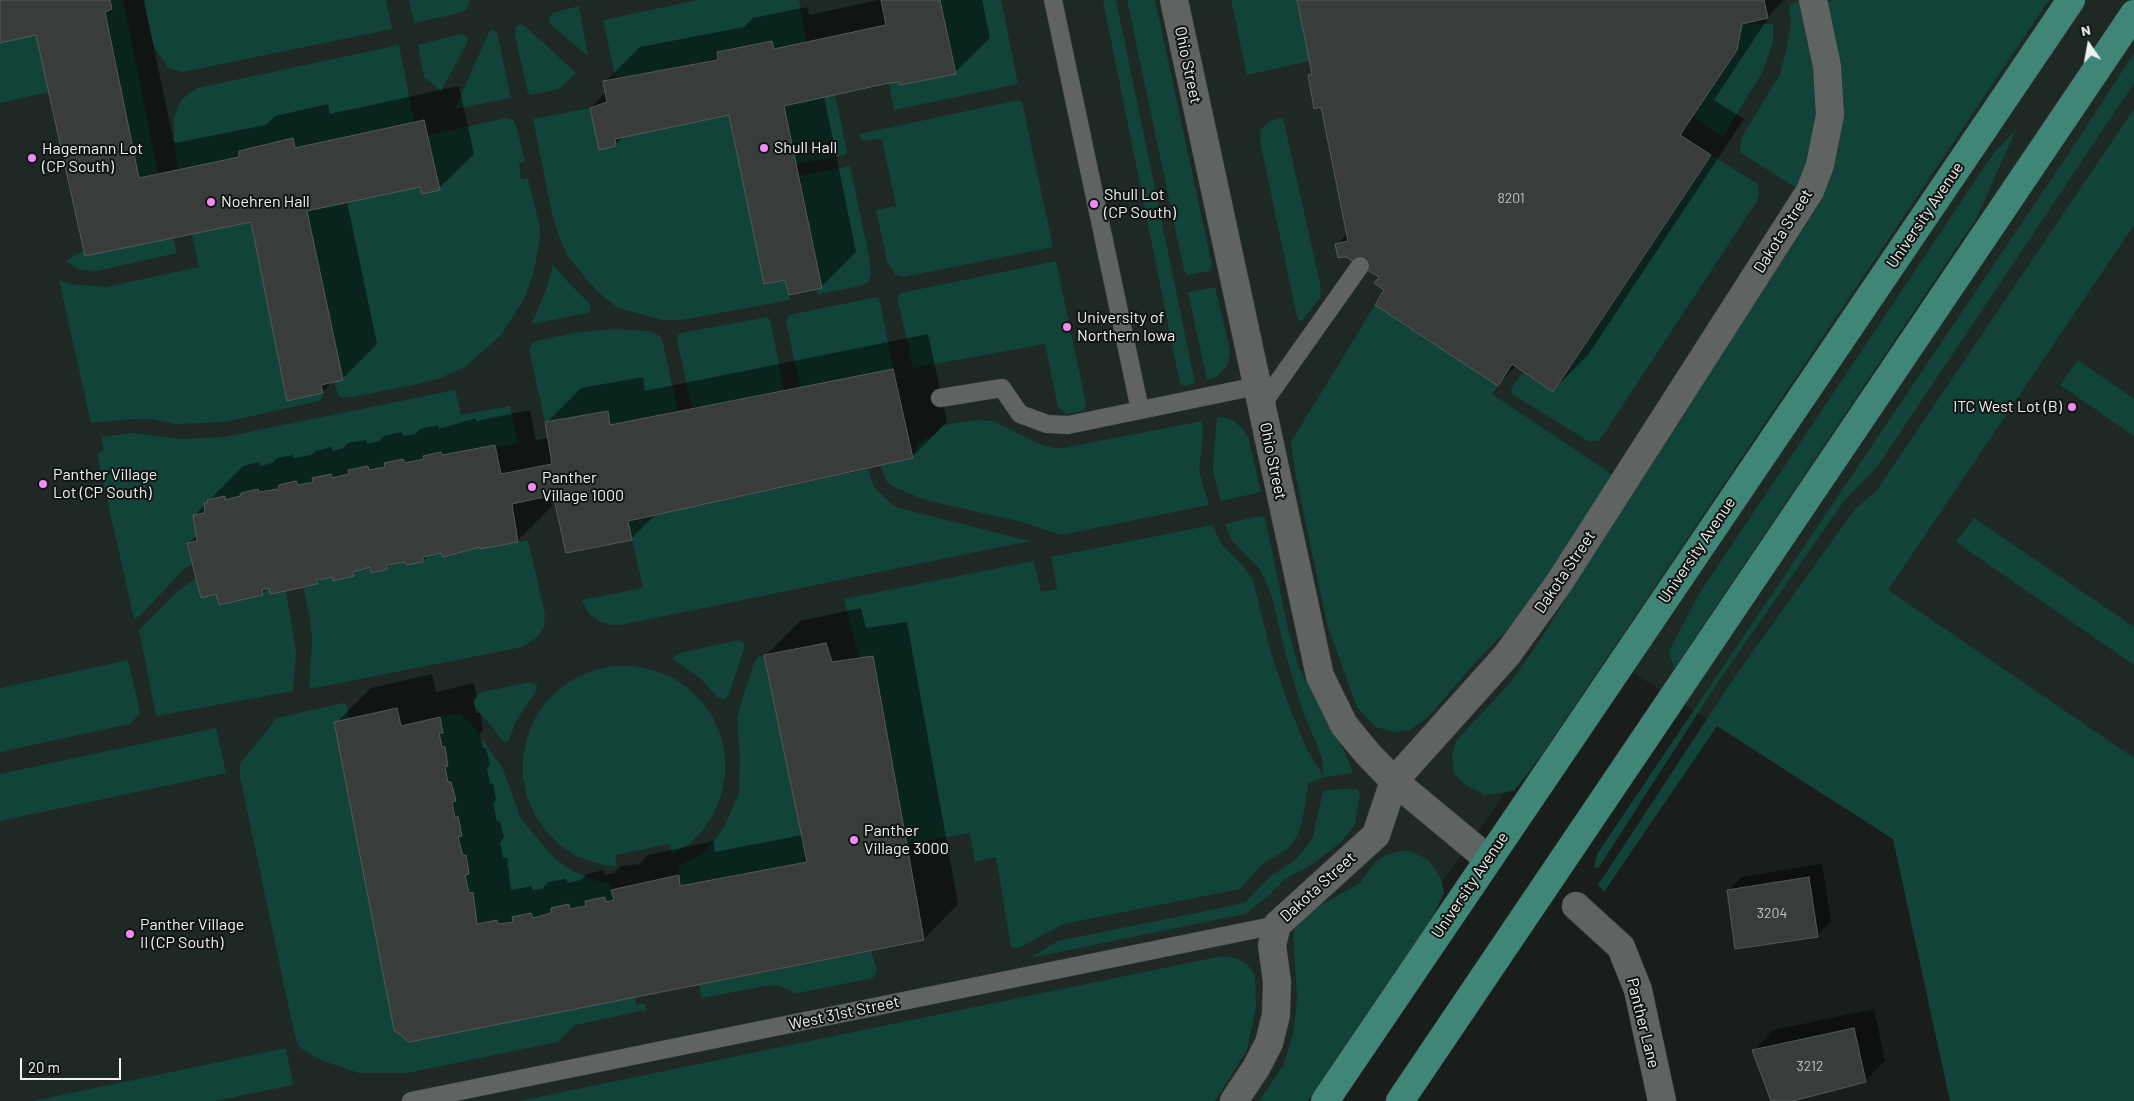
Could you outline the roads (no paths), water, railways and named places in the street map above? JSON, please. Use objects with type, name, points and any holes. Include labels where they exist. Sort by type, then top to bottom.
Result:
[{"type":"main road","name":"University Avenue","points":[[1325,1101],[2070,0]]},
{"type":"main road","points":[[1400,1101],[2134,14]]},
{"type":"street","name":"Ohio Street","points":[[1174,0],[1320,676],[1344,726],[1367,754],[1394,781],[1488,859]]},
{"type":"street","name":"Dakota Street","points":[[1234,1101],[1269,1043],[1277,982],[1272,945],[1277,925],[1376,834],[1394,781],[1507,655],[1559,583],[1810,191],[1820,165],[1830,115],[1827,66],[1813,0]]},
{"type":"street","name":"Panther Lane","points":[[1576,906],[1621,947],[1638,990],[1662,1101]]},
{"type":"lane","points":[[1053,0],[1140,410]]},
{"type":"lane","points":[[940,398],[1002,388],[1020,414],[1047,424],[1068,425],[1140,410],[1259,396],[1360,266]]},
{"type":"lane","name":"West 31st Street","points":[[410,1101],[1277,925]]},
{"type":"place","name":"Shull Hall","points":[[764,148]]},
{"type":"place","name":"Hagemann Lot (CP South)","points":[[32,158]]},
{"type":"place","name":"Noehren Hall","points":[[211,202]]},
{"type":"place","name":"Shull Lot (CP South)","points":[[1094,204]]},
{"type":"place","name":"University of Northern Iowa","points":[[1067,327]]},
{"type":"place","name":"ITC West Lot (B)","points":[[2072,407]]},
{"type":"place","name":"Panther Village Lot (CP South)","points":[[43,484]]},
{"type":"place","name":"Panther Village 1000","points":[[532,487]]},
{"type":"place","name":"Panther Village 3000","points":[[854,840]]},
{"type":"place","name":"Panther Village II (CP South)","points":[[130,934]]}]
